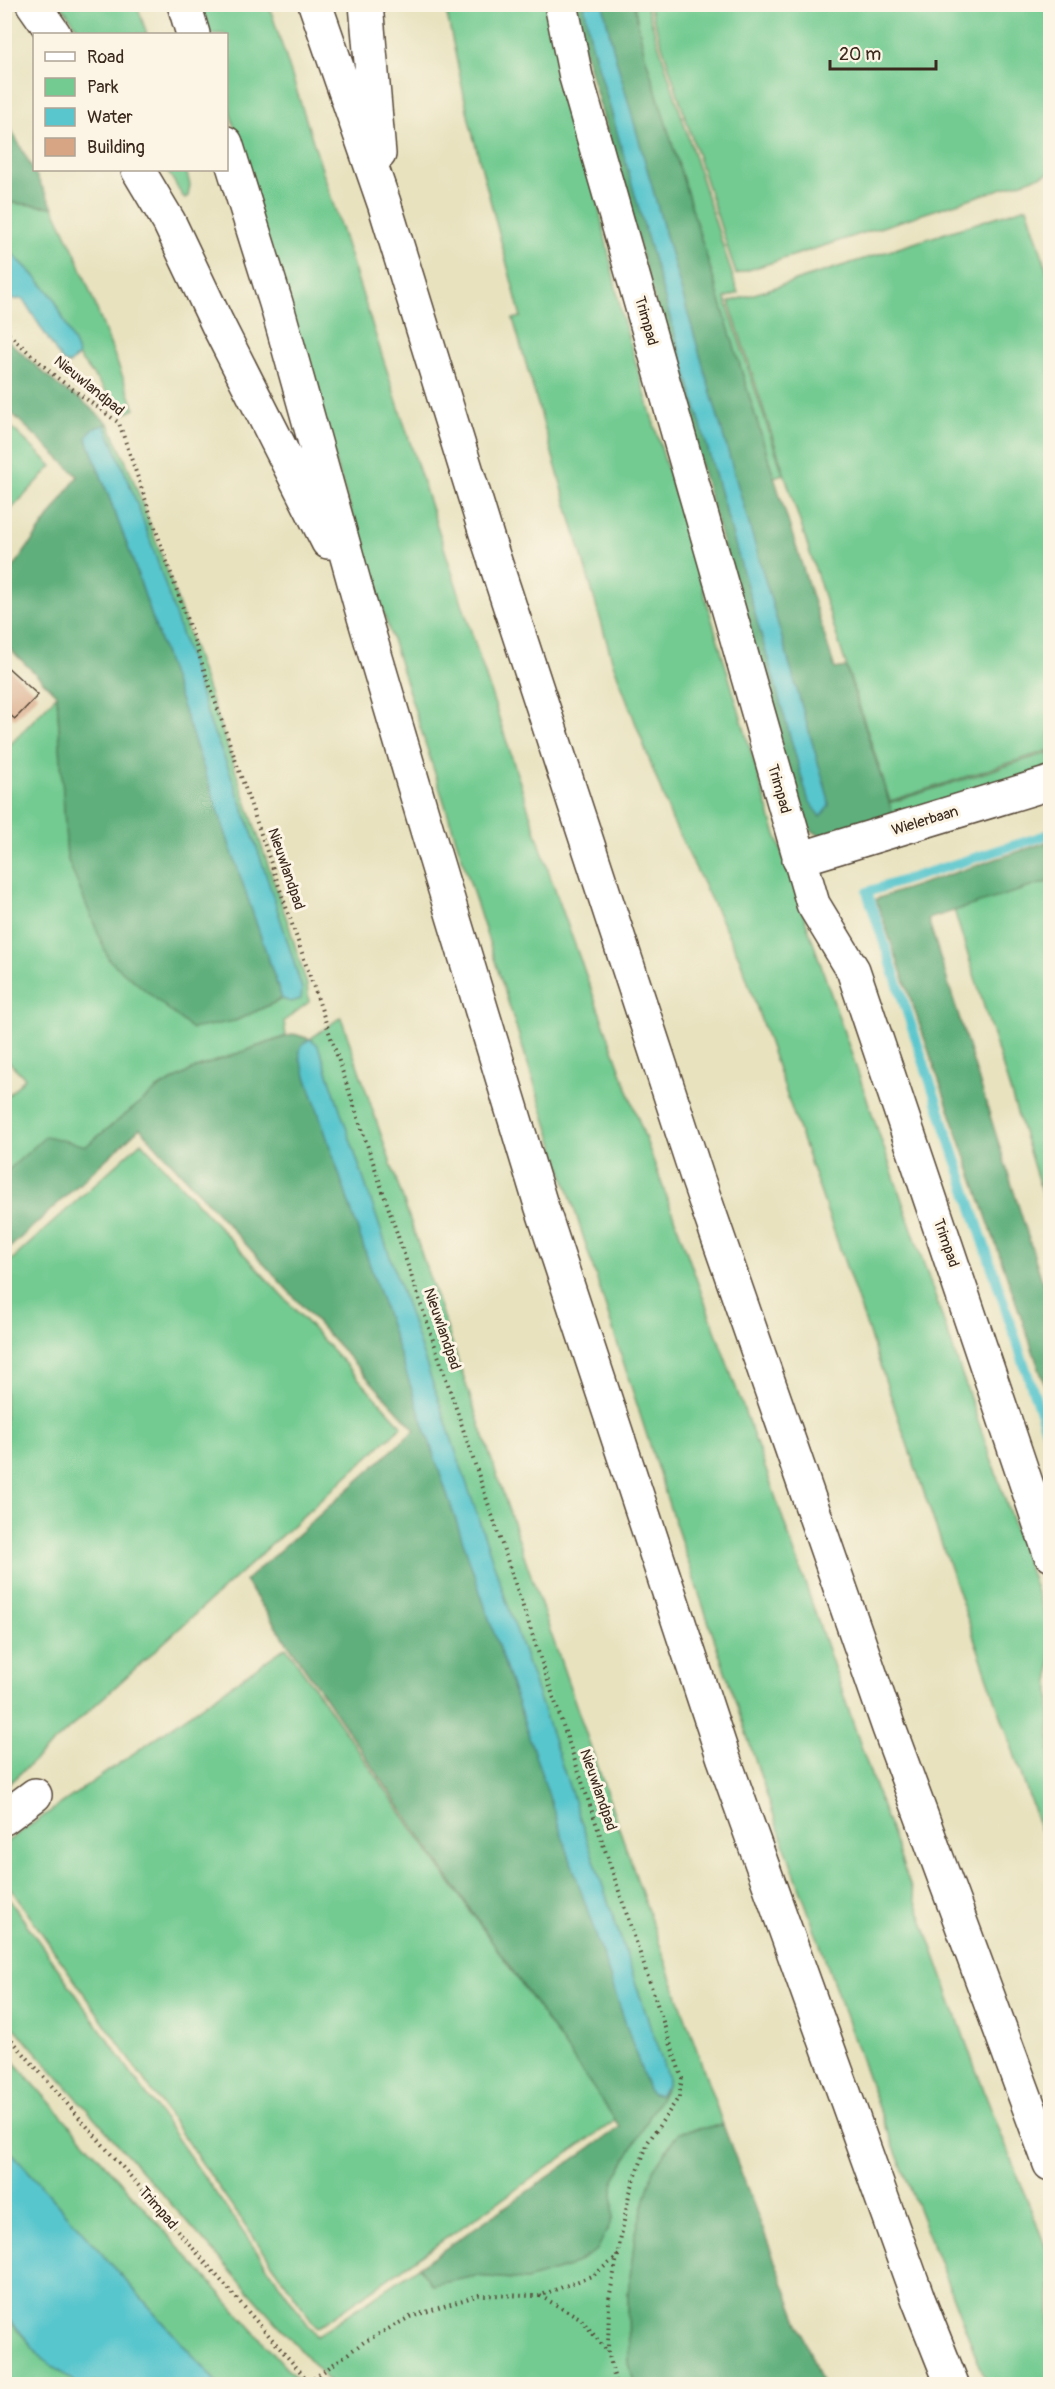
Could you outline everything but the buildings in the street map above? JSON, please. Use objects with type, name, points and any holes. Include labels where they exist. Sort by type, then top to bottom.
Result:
[{"type":"main road","points":[[33,4],[53,33]]},
{"type":"main road","points":[[184,4],[193,33]]},
{"type":"main road","points":[[315,4],[384,203],[495,562],[697,1177],[889,1728],[1050,2164]]},
{"type":"main road","points":[[366,4],[384,203]]},
{"type":"main road","name":"Trimpad","points":[[561,4],[579,88],[813,904],[853,970],[1050,1554]]},
{"type":"main road","points":[[228,149],[276,303],[361,607],[435,857],[541,1205],[716,1737],[915,2290],[952,2385]]},
{"type":"main road","points":[[139,171],[169,222],[222,333],[361,607]]},
{"type":"main road","name":"Wielerbaan","points":[[799,859],[1050,783]]},
{"type":"main road","points":[[4,1818],[35,1795]]},
{"type":"path","name":"Nieuwlandpad","points":[[4,330],[56,376],[119,423],[322,1011],[682,2078],[679,2097],[648,2142],[629,2195],[609,2299],[608,2351],[616,2385]]},
{"type":"path","name":"Trimpad","points":[[4,2031],[310,2384]]},
{"type":"path","points":[[310,2384],[364,2342],[410,2317],[479,2295],[539,2296],[594,2275],[619,2255]]},
{"type":"path","points":[[539,2296],[580,2318],[608,2351]]},
{"type":"green space","points":[[61,5],[137,5],[147,33],[81,33]]},
{"type":"green space","points":[[199,5],[269,5],[551,879],[771,1484],[974,2065],[1050,2258],[1050,2384],[987,2384],[877,2104],[773,1813],[671,1511],[278,283],[228,105],[228,33],[207,33]]},
{"type":"green space","points":[[445,5],[549,5],[584,138],[622,316],[773,826],[1050,1630],[1050,1858],[740,959],[672,820],[613,663],[513,319],[521,317],[470,124]]},
{"type":"green space","points":[[574,5],[584,5],[591,41],[808,799],[828,797],[684,300],[603,5],[634,5],[644,52],[835,669],[846,667],[895,821],[829,841],[801,824],[583,45]]},
{"type":"green space","points":[[634,5],[646,5],[738,293],[725,298],[783,474],[774,477],[644,52]]},
{"type":"green space","points":[[649,5],[1050,5],[1050,173],[736,274]]},
{"type":"green space","points":[[4,118],[53,207],[5,202]]},
{"type":"green space","points":[[168,171],[186,171],[190,185],[188,196],[185,198]]},
{"type":"green space","points":[[4,202],[53,207],[76,255],[135,409],[124,414],[78,356],[54,298],[5,247]]},
{"type":"green space","points":[[1027,207],[1050,280],[1050,750],[890,801],[729,302]]},
{"type":"green space","points":[[4,337],[62,389],[79,398],[109,424],[96,428],[87,439],[131,555],[282,999],[235,1021],[192,1029],[109,960],[67,858],[57,695],[5,644],[4,581],[78,476],[5,407]]},
{"type":"green space","points":[[5,421],[52,466],[4,516]]},
{"type":"green space","points":[[109,424],[130,471],[168,574],[289,926],[307,985],[309,1002],[284,1021],[286,1036],[196,1068],[159,1088],[86,1146],[46,1137],[5,1173],[4,1100],[25,1078],[5,1058],[5,750],[57,695],[67,858],[235,1021],[282,999],[291,1002],[300,999],[302,989],[261,858],[211,726],[135,499],[105,425]]},
{"type":"green space","points":[[1050,752],[1050,772],[895,821],[889,803]]},
{"type":"green space","points":[[1050,841],[1050,881],[928,919],[1050,1306],[1050,1400],[876,899]]},
{"type":"green space","points":[[1050,881],[1050,1219],[954,910]]},
{"type":"green space","points":[[341,1017],[540,1602],[723,2125],[679,2132],[653,2170],[635,2236],[628,2294],[629,2363],[634,2384],[331,2384],[5,2017],[4,1892],[316,2336],[419,2267],[433,2285],[476,2276],[526,2280],[613,2218],[613,2182],[667,2086],[322,1056],[310,1039]]},
{"type":"green space","points":[[294,1034],[310,1039],[302,1047],[300,1058],[648,2089],[653,2094],[659,2095],[664,2091],[613,2182],[613,2218],[597,2250],[569,2267],[526,2280],[476,2276],[432,2285],[419,2267],[620,2127],[245,1581],[415,1430],[140,1128],[5,1252],[5,1173],[46,1136],[86,1146],[159,1088],[196,1068]]},
{"type":"green space","points":[[141,1142],[402,1426],[5,1787],[5,1266]]},
{"type":"green space","points":[[286,1647],[616,2120],[317,2328],[4,1879],[5,1843]]},
{"type":"green space","points":[[5,2052],[301,2384],[218,2384],[5,2145]]},
{"type":"green space","points":[[723,2125],[822,2384],[634,2384],[629,2363],[628,2294],[635,2236],[653,2170],[679,2132]]},
{"type":"green space","points":[[4,2314],[43,2359],[79,2384],[5,2384]]},
{"type":"water","points":[[584,5],[603,5],[684,300],[828,797],[829,806],[820,817],[808,799],[591,41]]},
{"type":"water","points":[[5,247],[54,298],[77,350],[78,356],[69,364],[62,361],[23,299],[5,300]]},
{"type":"water","points":[[105,425],[149,536],[211,726],[261,858],[302,989],[301,999],[291,1002],[282,999],[131,555],[87,439],[93,429]]},
{"type":"water","points":[[310,1039],[317,1044],[322,1056],[667,2076],[667,2086],[659,2095],[648,2090],[300,1058],[301,1047]]},
{"type":"water","points":[[5,2145],[218,2384],[76,2383],[43,2359],[5,2314]]},
{"type":"waterway","points":[[1050,834],[867,892],[1050,1442]]}]
